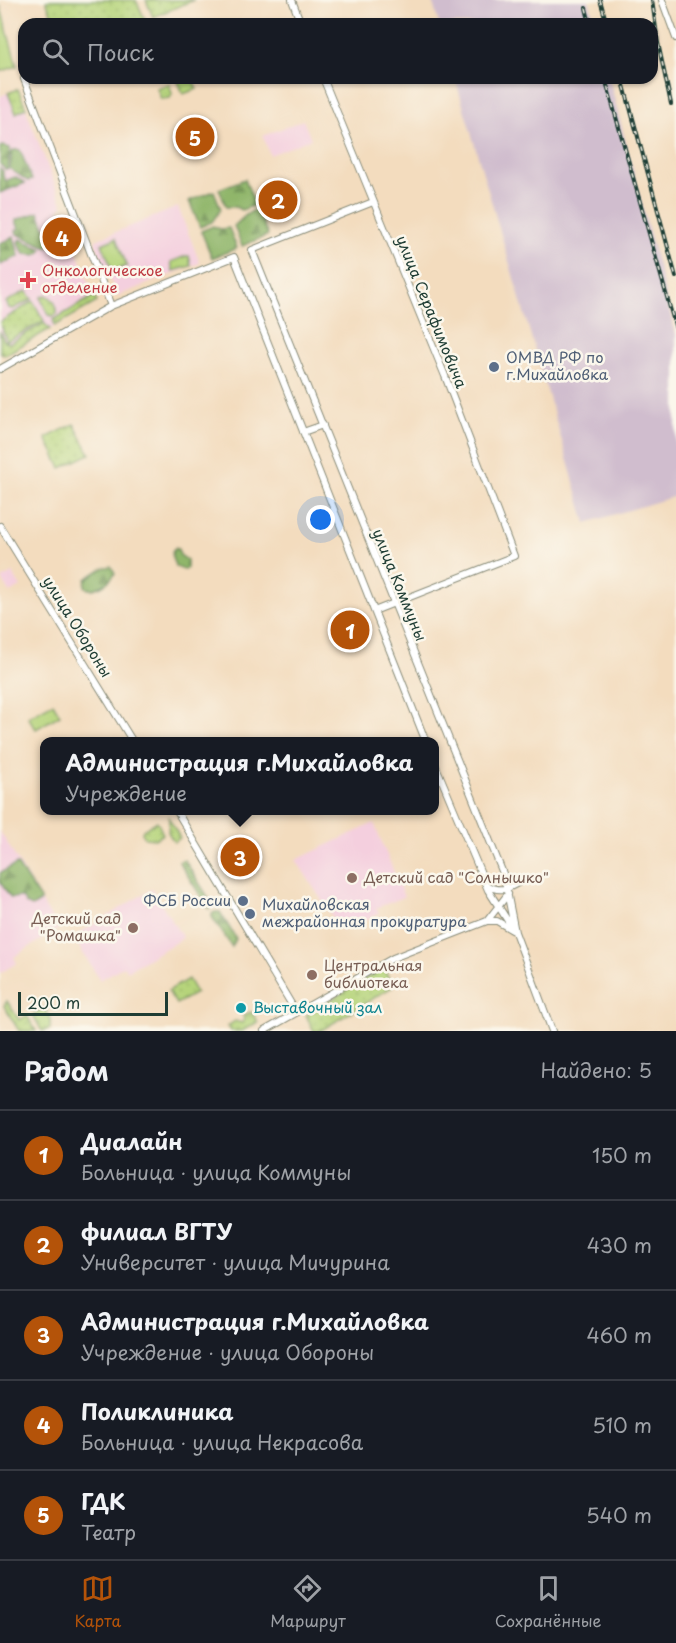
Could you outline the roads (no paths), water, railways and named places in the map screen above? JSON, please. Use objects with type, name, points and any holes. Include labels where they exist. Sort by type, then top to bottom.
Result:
[{"type":"street","points":[[292,0],[299,18]]},
{"type":"street","points":[[662,0],[676,38]]},
{"type":"street","points":[[26,84],[111,306]]},
{"type":"street","name":"улица Серафимовича","points":[[325,84],[447,381],[514,556],[393,604]]},
{"type":"street","name":"улица Коммуны","points":[[373,202],[252,250],[504,876],[515,932]]},
{"type":"street","points":[[0,369],[111,306],[234,257],[424,737]]},
{"type":"street","points":[[303,432],[323,424]]},
{"type":"street","name":"улица Обороны","points":[[0,526],[131,737]]},
{"type":"street","points":[[374,611],[393,604]]},
{"type":"street","name":"улица Коммуны","points":[[439,773],[486,884],[515,932],[552,1031]]},
{"type":"street","points":[[179,815],[296,1012]]},
{"type":"street","points":[[486,884],[502,883],[504,876],[512,881],[521,881],[508,892],[487,921]]},
{"type":"street","points":[[486,884],[497,890],[508,892]]},
{"type":"street","points":[[264,1031],[393,958],[487,921],[497,921],[515,932]]},
{"type":"railway","points":[[600,0],[605,18]]},
{"type":"railway","points":[[652,0],[655,18]]},
{"type":"railway","points":[[586,8],[588,18]]},
{"type":"railway","points":[[658,43],[671,104]]},
{"type":"railway","points":[[607,84],[676,329]]},
{"type":"railway","points":[[624,84],[676,277]]},
{"type":"place","name":"ГДК","points":[[195,137]]},
{"type":"place","name":"филиал ВГТУ","points":[[278,200]]},
{"type":"place","name":"Поликлиника","points":[[62,237]]},
{"type":"place","name":"Онкологическое отделение","points":[[28,280]]},
{"type":"place","name":"ОМВД РФ по г.Михайловка","points":[[494,367]]},
{"type":"place","name":"Диалайн","points":[[350,630]]},
{"type":"place","name":"Администрация г.Михайловка","points":[[240,857]]},
{"type":"place","name":"Детский сад \"Солнышко\"","points":[[352,878]]},
{"type":"place","name":"ФСБ России","points":[[243,901]]},
{"type":"place","name":"Михайловская межрайонная прокуратура","points":[[250,914]]},
{"type":"place","name":"Детский сад \"Ромашка\"","points":[[133,928]]},
{"type":"place","name":"Центральная библиотека","points":[[312,975]]},
{"type":"place","name":"Выставочный зал","points":[[241,1008]]}]
